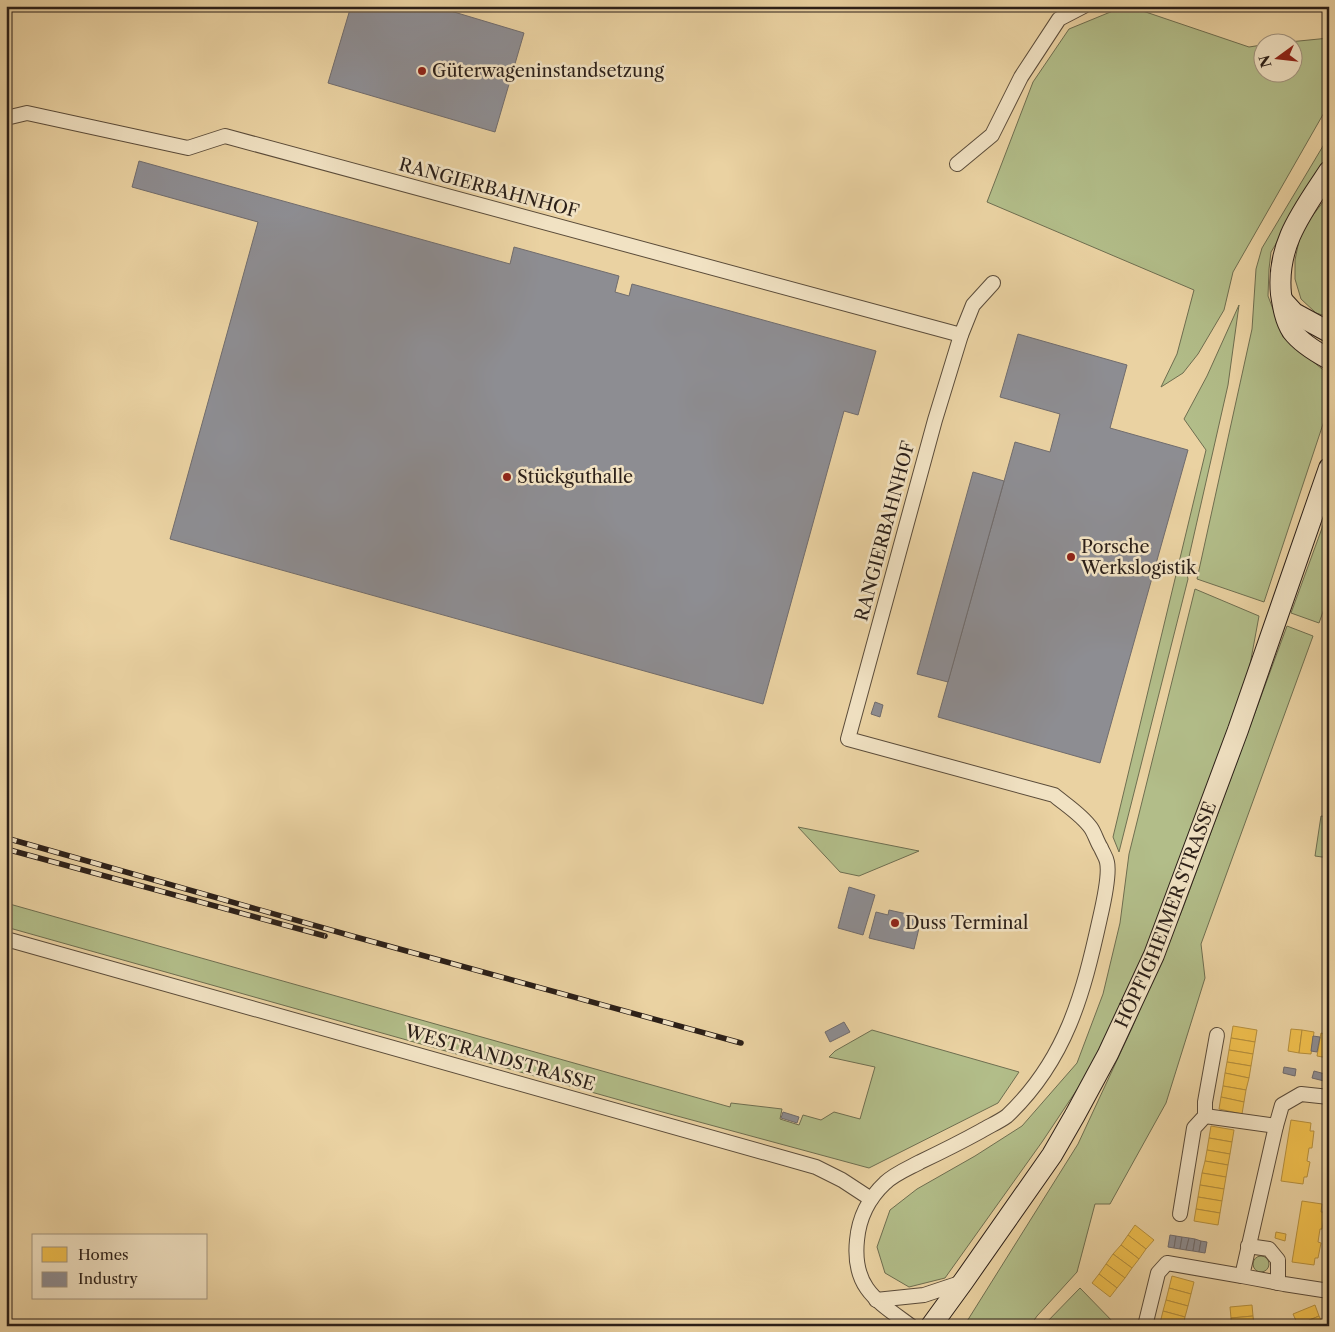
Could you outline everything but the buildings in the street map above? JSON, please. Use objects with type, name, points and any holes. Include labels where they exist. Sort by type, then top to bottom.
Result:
[{"type":"main road","points":[[1329,172],[1291,231],[1281,261],[1280,280],[1282,300],[1292,331],[1308,346],[1329,359]]},
{"type":"main road","points":[[1282,300],[1294,313],[1329,332]]},
{"type":"main road","name":"HÖPFIGHEIMER STRASSE","points":[[930,1326],[1052,1155],[1108,1054],[1154,955],[1238,730],[1329,468]]},
{"type":"street","points":[[957,164],[992,135],[1021,77],[1059,19],[1084,6]]},
{"type":"street","name":"RANGIERBAHNHOF","points":[[6,118],[27,113],[188,148],[225,136],[961,335]]},
{"type":"street","name":"RANGIERBAHNHOF","points":[[870,1199],[886,1182],[903,1171],[1004,1118],[1023,1100],[1044,1073],[1058,1050],[1077,1006],[1093,947],[1106,886],[1107,863],[1091,827],[1054,795],[848,739],[935,420],[961,335],[973,305],[993,283]]},
{"type":"street","name":"WESTRANDSTRASSE","points":[[6,939],[816,1167],[842,1180],[870,1199]]},
{"type":"street","points":[[1180,1214],[1194,1128],[1205,1116],[1205,1102],[1217,1035]]},
{"type":"street","points":[[1242,1276],[1282,1105],[1301,1094],[1329,1097]]},
{"type":"street","points":[[1205,1116],[1276,1126]]},
{"type":"street","points":[[870,1199],[861,1219],[857,1236],[857,1267],[862,1282],[876,1300],[911,1326]]},
{"type":"street","points":[[1248,1246],[1269,1249],[1278,1260],[1278,1283]]},
{"type":"street","points":[[1145,1326],[1158,1273],[1167,1264],[1329,1291]]},
{"type":"street","points":[[876,1300],[924,1295],[963,1282]]},
{"type":"green space","points":[[1128,6],[1252,47],[1252,82],[1302,82],[1302,41],[1329,38],[1329,104],[1233,272],[1224,310],[1198,354],[1183,373],[1161,387],[1177,354],[1194,290],[987,202],[1033,82],[1069,29]]},
{"type":"green space","points":[[1329,136],[1329,157],[1271,252],[1268,296],[1284,338],[1327,373],[1329,380],[1329,406],[1264,602],[1197,579],[1252,329],[1256,269],[1262,248]]},
{"type":"green space","points":[[1329,194],[1329,317],[1316,313],[1301,299],[1295,279],[1295,260],[1301,231]]},
{"type":"green space","points":[[1239,305],[1228,385],[1186,570],[1188,579],[1119,852],[1113,837],[1206,450],[1184,419],[1207,376]]},
{"type":"green space","points":[[1329,509],[1329,595],[1319,623],[1291,613]]},
{"type":"green space","points":[[1195,589],[1259,616],[1249,670],[1212,781],[1139,967],[1086,1076],[1042,1142],[945,1278],[909,1287],[885,1273],[877,1247],[890,1210],[917,1189],[975,1156],[1022,1126],[1077,1063],[1103,994],[1120,923],[1129,854]]},
{"type":"green space","points":[[1287,626],[1313,636],[1201,944],[1205,978],[1166,1103],[1110,1204],[1095,1204],[1077,1272],[1030,1326],[964,1326],[1078,1144],[1132,1028],[1183,908]]},
{"type":"green space","points":[[1321,816],[1329,817],[1329,858],[1315,856]]},
{"type":"green space","points":[[798,827],[919,851],[859,876],[840,872]]},
{"type":"green space","points":[[6,903],[730,1107],[731,1103],[782,1109],[780,1119],[799,1125],[803,1115],[821,1120],[834,1112],[860,1119],[875,1067],[829,1057],[835,1051],[872,1030],[1019,1072],[998,1103],[869,1168],[655,1110],[6,927]]},
{"type":"green space","points":[[1261,1256],[1269,1264],[1261,1272],[1253,1264]]},
{"type":"green space","points":[[1080,1288],[1117,1326],[1043,1326]]},
{"type":"railway","points":[[6,838],[741,1043]]},
{"type":"railway","points":[[6,849],[325,936]]},
{"type":"place","name":"Güterwageninstandsetzung","points":[[422,71]]},
{"type":"place","name":"Stückguthalle","points":[[507,477]]},
{"type":"place","name":"Porsche Werkslogistik","points":[[1071,557]]},
{"type":"place","name":"Duss Terminal","points":[[895,923]]}]
